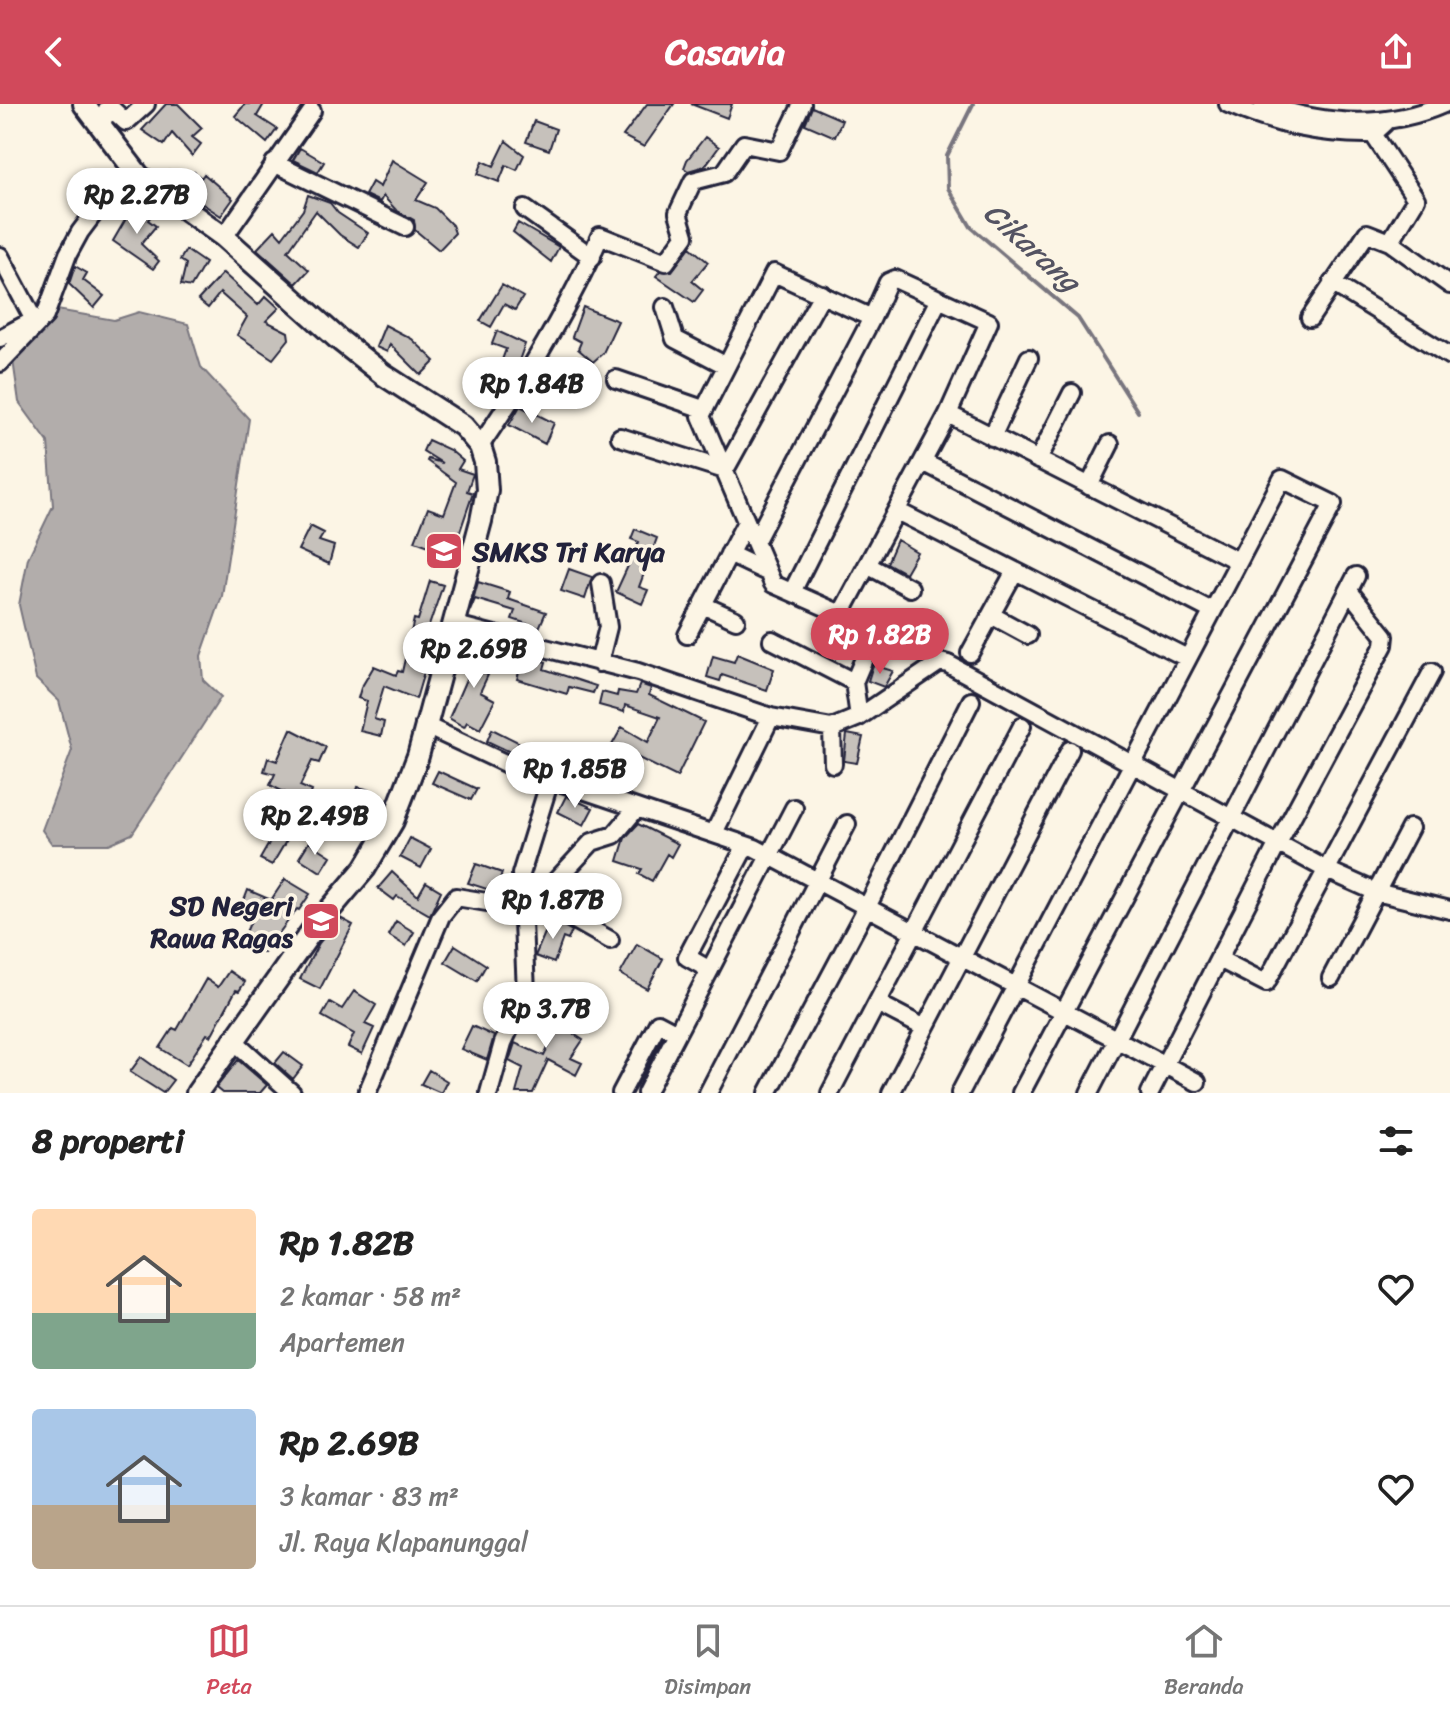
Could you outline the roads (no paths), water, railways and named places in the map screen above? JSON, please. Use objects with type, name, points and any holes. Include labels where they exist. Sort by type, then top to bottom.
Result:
[{"type":"street","points":[[84,104],[139,176],[224,237],[337,338],[384,375],[441,409],[480,446],[487,490],[407,787],[379,848],[232,1039],[197,1093]]},
{"type":"street","points":[[101,128],[107,109],[113,110],[126,122],[146,104]]},
{"type":"street","points":[[480,446],[525,379],[602,236],[666,262],[685,236],[678,213],[693,181],[724,173],[745,143],[779,151],[802,104]]},
{"type":"street","points":[[1228,104],[1312,132],[1377,126],[1444,104]]},
{"type":"street","points":[[1263,104],[1313,119],[1377,126]]},
{"type":"street","points":[[224,237],[312,111]]},
{"type":"street","points":[[1377,126],[1416,199],[1390,242]]},
{"type":"street","points":[[274,163],[405,227]]},
{"type":"street","points":[[0,363],[45,316],[68,254],[80,232],[104,200],[139,176]]},
{"type":"street","points":[[525,209],[592,257]]},
{"type":"street","points":[[1310,318],[1362,236],[1374,233],[1447,277]]},
{"type":"street","points":[[0,256],[34,320],[0,338]]},
{"type":"street","points":[[859,717],[854,682],[872,638],[841,614],[773,584],[701,416],[772,275],[778,273],[872,318]]},
{"type":"street","points":[[755,542],[891,280],[903,281],[989,322],[948,414],[841,614]]},
{"type":"street","points":[[1332,283],[1449,352]]},
{"type":"street","points":[[725,470],[822,294]]},
{"type":"street","points":[[792,592],[939,299]]},
{"type":"street","points":[[665,307],[675,339],[725,365]]},
{"type":"street","points":[[992,437],[1029,358]]},
{"type":"street","points":[[616,379],[703,409]]},
{"type":"street","points":[[1038,460],[1072,393]]},
{"type":"street","points":[[948,414],[1238,561]]},
{"type":"street","points":[[620,437],[725,470]]},
{"type":"street","points":[[1089,486],[1110,444]]},
{"type":"street","points":[[923,462],[1212,611]]},
{"type":"street","points":[[960,1093],[1282,479],[1333,504],[1021,1093]]},
{"type":"street","points":[[897,511],[1187,658]]},
{"type":"street","points":[[687,635],[746,522]]},
{"type":"street","points":[[729,554],[767,572]]},
{"type":"street","points":[[867,565],[910,588]]},
{"type":"street","points":[[970,653],[1015,571]]},
{"type":"street","points":[[599,663],[608,627],[601,583]]},
{"type":"street","points":[[1089,1093],[1353,584],[1386,641],[1150,1093]]},
{"type":"street","points":[[703,605],[736,620]]},
{"type":"street","points":[[991,615],[1028,635]]},
{"type":"street","points":[[452,624],[716,696],[771,717],[832,728],[859,717],[940,662],[948,664],[1130,766],[1327,870],[1376,892],[1450,910]]},
{"type":"street","points":[[772,640],[854,682]]},
{"type":"street","points":[[1219,959],[1266,983],[1432,672]]},
{"type":"street","points":[[768,1093],[971,701]]},
{"type":"street","points":[[714,833],[771,717]]},
{"type":"street","points":[[424,725],[509,765],[714,833],[770,856],[1197,1082]]},
{"type":"street","points":[[830,1093],[912,930],[1022,726]]},
{"type":"street","points":[[832,728],[833,764]]},
{"type":"street","points":[[891,1093],[1070,750]]},
{"type":"street","points":[[489,1093],[503,1043],[526,993],[521,874],[551,777]]},
{"type":"street","points":[[646,1093],[794,808]]},
{"type":"street","points":[[367,1093],[441,916],[452,901],[464,897],[499,904],[541,897],[592,842],[614,835],[636,809]]},
{"type":"street","points":[[708,1093],[847,824]]},
{"type":"street","points":[[1331,978],[1410,828]]},
{"type":"street","points":[[710,970],[687,957],[746,845]]},
{"type":"street","points":[[541,897],[557,910],[610,940]]},
{"type":"street","points":[[877,1003],[925,1028]]},
{"type":"street","points":[[621,1093],[658,1023],[677,1033]]},
{"type":"street","points":[[232,1039],[292,1093]]},
{"type":"waterway","name":"Cikarang","points":[[973,104],[947,156],[948,188],[971,227],[1078,318],[1138,412]]},
{"type":"place","name":"SMKS Tri Karya","points":[[444,551]]},
{"type":"place","name":"SD Negeri Rawa Ragas","points":[[321,921]]}]
